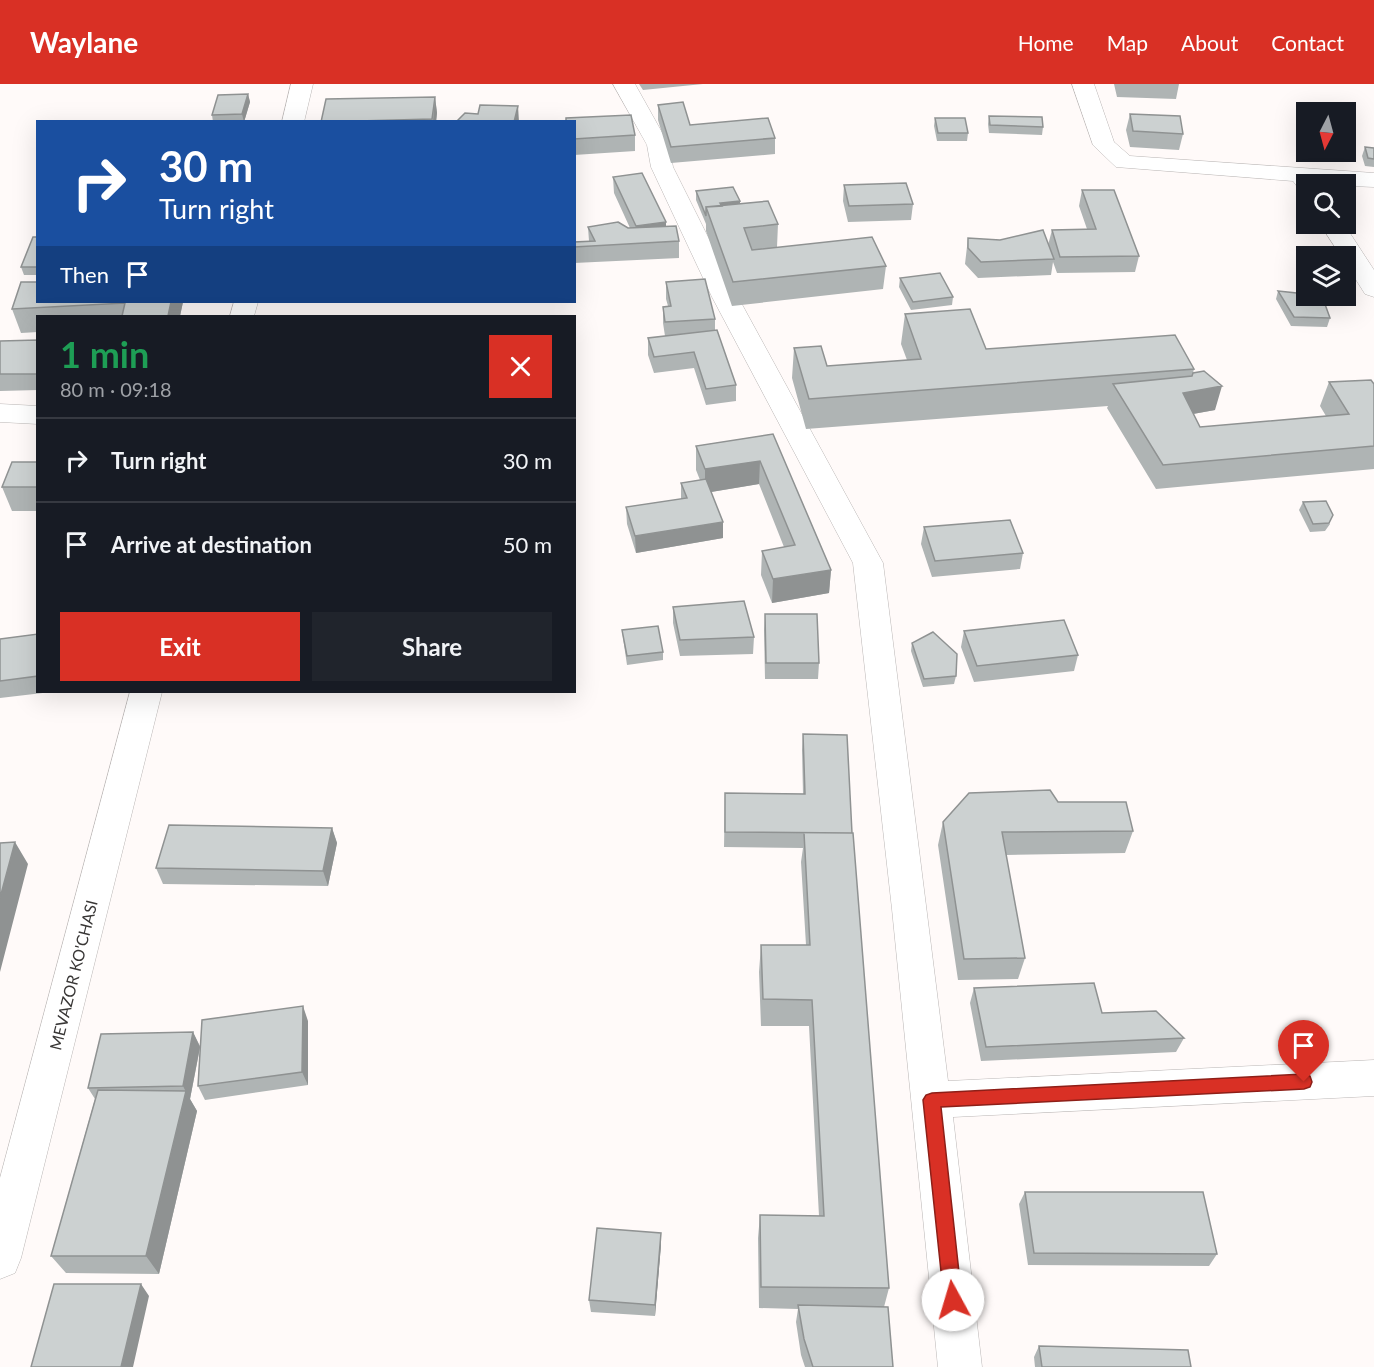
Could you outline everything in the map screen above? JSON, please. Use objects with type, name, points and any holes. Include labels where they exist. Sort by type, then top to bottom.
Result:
[{"type":"street","points":[[293,120],[302,84]]},
{"type":"street","points":[[624,84],[658,145],[662,167],[725,297],[868,563],[932,1100],[960,1367]]},
{"type":"street","points":[[1083,84],[1104,145],[1124,162],[1296,179]]},
{"type":"street","points":[[1356,180],[1374,180]]},
{"type":"street","points":[[1338,234],[1374,290]]},
{"type":"street","points":[[0,413],[36,415]]},
{"type":"street","name":"MEVAZOR KO'CHASI","points":[[0,1258],[146,693]]},
{"type":"street","points":[[932,1100],[1374,1078]]},
{"type":"building","points":[[248,94],[242,114],[212,115],[218,95]]},
{"type":"building","points":[[435,97],[432,119],[395,120],[321,120],[326,99]]},
{"type":"building","points":[[683,102],[690,125],[768,118],[775,138],[671,147],[658,105]]},
{"type":"building","points":[[480,105],[518,106],[514,120],[458,120],[465,113],[478,114]]},
{"type":"building","points":[[1130,114],[1180,116],[1183,134],[1133,131]]},
{"type":"building","points":[[631,115],[635,135],[576,139],[576,120],[566,120],[566,118]]},
{"type":"building","points":[[989,116],[1042,117],[1043,127],[990,125]]},
{"type":"building","points":[[935,118],[965,118],[968,133],[938,133]]},
{"type":"building","points":[[1365,147],[1374,148],[1374,159],[1368,158]]},
{"type":"building","points":[[642,173],[666,222],[636,226],[613,177]]},
{"type":"building","points":[[906,183],[913,204],[849,206],[844,185]]},
{"type":"building","points":[[733,187],[740,201],[706,207],[706,216],[696,191]]},
{"type":"building","points":[[1082,190],[1114,190],[1139,256],[1060,257],[1052,230],[1096,229]]},
{"type":"building","points":[[768,201],[778,224],[744,228],[752,250],[872,237],[886,266],[733,282],[706,207]]},
{"type":"building","points":[[618,222],[628,228],[676,226],[679,241],[576,247],[576,242],[595,241],[588,227]]},
{"type":"building","points":[[1043,230],[1054,259],[981,262],[968,248],[968,238],[1000,240]]},
{"type":"building","points":[[33,237],[36,237],[36,267],[21,267]]},
{"type":"building","points":[[940,273],[953,297],[913,302],[900,278]]},
{"type":"building","points":[[705,279],[715,319],[665,322],[663,307],[671,306],[666,282]]},
{"type":"building","points":[[21,282],[36,282],[36,303],[125,303],[12,309]]},
{"type":"building","points":[[1278,291],[1296,293],[1296,306],[1326,306],[1330,318],[1294,317]]},
{"type":"building","points":[[125,303],[171,303],[168,315],[122,315]]},
{"type":"building","points":[[970,309],[986,349],[1175,335],[1194,369],[809,399],[794,348],[821,346],[827,366],[921,359],[905,314]]},
{"type":"building","points":[[717,330],[736,385],[706,389],[694,352],[654,357],[648,338]]},
{"type":"building","points":[[36,340],[36,374],[0,374],[0,341]]},
{"type":"building","points":[[1204,371],[1222,386],[1183,393],[1200,427],[1349,414],[1329,382],[1371,380],[1374,384],[1374,446],[1163,465],[1113,384],[1192,376],[1193,373]]},
{"type":"building","points":[[773,434],[831,570],[773,579],[762,551],[795,545],[760,461],[705,469],[696,446]]},
{"type":"building","points":[[12,462],[36,462],[36,487],[2,487]]},
{"type":"building","points":[[706,479],[723,522],[635,536],[626,507],[687,498],[681,483]]},
{"type":"building","points":[[1326,501],[1333,515],[1329,523],[1313,524],[1303,502]]},
{"type":"building","points":[[1010,520],[1023,553],[935,561],[924,527]]},
{"type":"building","points":[[744,601],[754,637],[680,640],[673,607]]},
{"type":"building","points":[[765,614],[817,614],[819,663],[766,663]]},
{"type":"building","points":[[1064,620],[1078,655],[977,666],[964,631]]},
{"type":"building","points":[[658,626],[663,652],[627,656],[622,630]]},
{"type":"building","points":[[933,632],[957,654],[956,676],[924,679],[912,643]]},
{"type":"building","points":[[36,634],[36,676],[0,681],[0,639]]},
{"type":"building","points":[[803,734],[847,735],[852,833],[725,832],[725,793],[805,794]]},
{"type":"building","points":[[1050,790],[1058,802],[1126,802],[1133,831],[1002,832],[1025,958],[964,959],[943,822],[969,793]]},
{"type":"building","points":[[169,825],[332,828],[323,871],[156,868]]},
{"type":"building","points":[[804,833],[853,833],[889,1288],[761,1287],[760,1215],[824,1216],[812,1000],[763,999],[761,945],[810,945]]},
{"type":"building","points":[[15,842],[0,898],[0,843]]},
{"type":"building","points":[[1094,983],[1102,1013],[1156,1011],[1184,1038],[986,1047],[974,988]]},
{"type":"building","points":[[303,1006],[302,1072],[198,1086],[202,1020]]},
{"type":"building","points":[[193,1032],[183,1086],[88,1088],[101,1034]]},
{"type":"building","points":[[98,1090],[186,1091],[146,1256],[51,1256]]},
{"type":"building","points":[[1025,1192],[1203,1192],[1217,1254],[1034,1253]]},
{"type":"building","points":[[597,1228],[661,1233],[655,1305],[589,1300]]},
{"type":"building","points":[[54,1284],[141,1284],[121,1367],[31,1367]]},
{"type":"building","points":[[798,1305],[888,1307],[893,1367],[813,1367],[804,1339]]},
{"type":"building","points":[[1039,1346],[1188,1350],[1191,1367],[1042,1367]]},
{"type":"route","points":[[953,1300],[932,1100],[1304,1082]]}]
